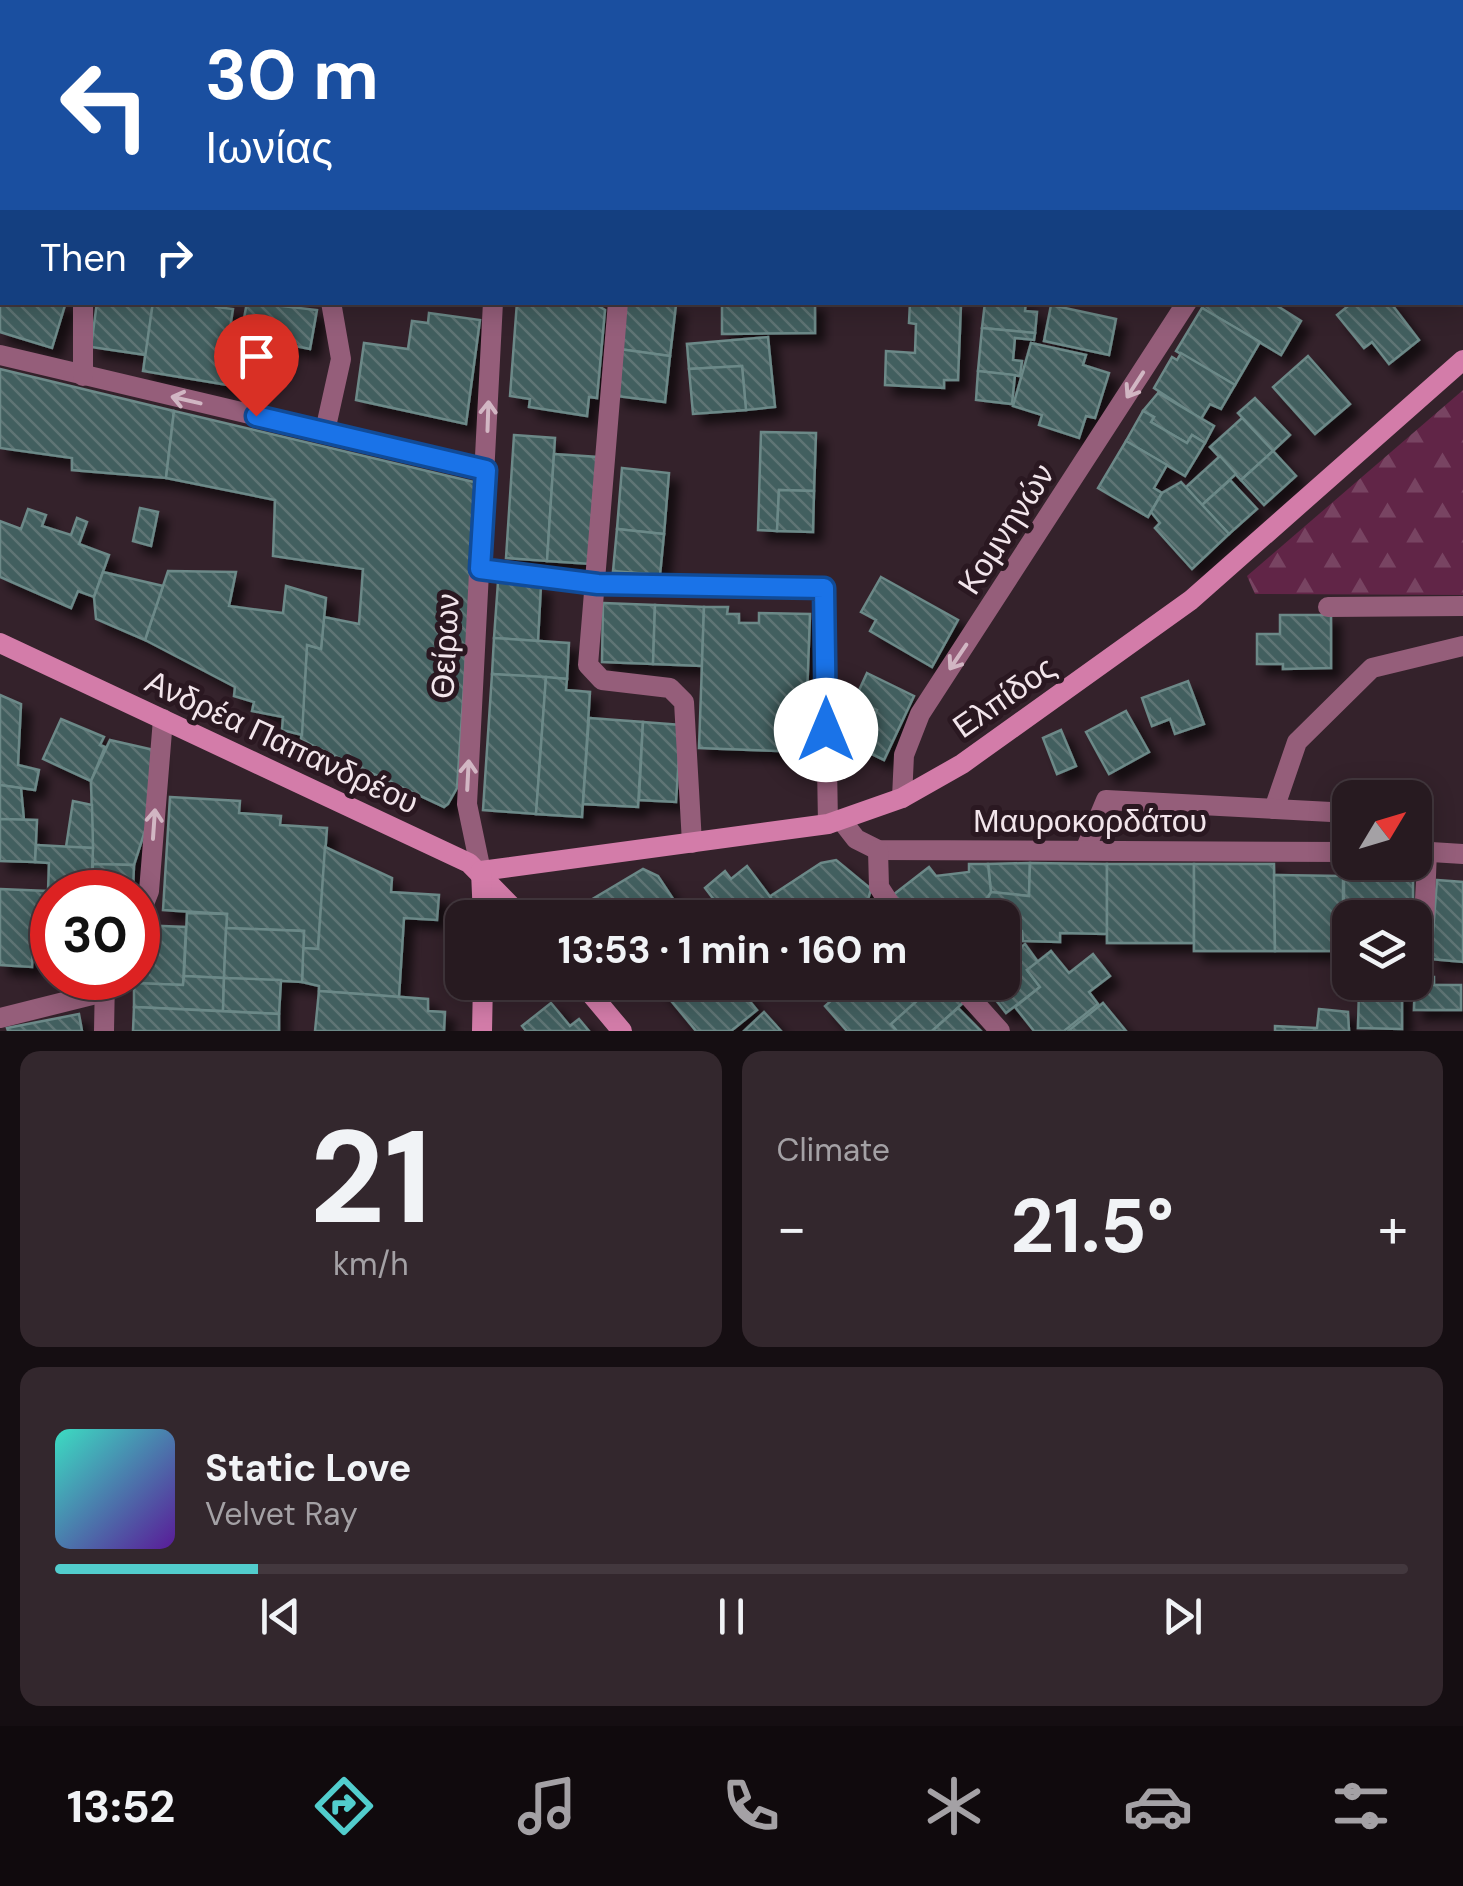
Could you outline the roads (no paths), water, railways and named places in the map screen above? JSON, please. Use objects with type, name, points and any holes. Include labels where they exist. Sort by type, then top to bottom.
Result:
[{"type":"main road","name":"Ελπίδος","points":[[480,871],[835,822],[902,798],[962,764],[1191,600],[1416,406],[1463,360]]},
{"type":"main road","name":"Ανδρέα Παπανδρέου","points":[[0,644],[480,871],[507,900]]},
{"type":"main road","points":[[480,871],[482,900]]},
{"type":"main road","points":[[482,1031],[483,1000]]},
{"type":"main road","points":[[596,1000],[622,1031]]},
{"type":"street","points":[[82,376],[83,305]]},
{"type":"street","points":[[326,432],[342,359],[332,305]]},
{"type":"street","name":"Θείρων","points":[[480,871],[467,804],[493,305]]},
{"type":"street","points":[[618,305],[598,584],[588,654],[594,674],[612,682],[670,688],[684,702],[692,843]]},
{"type":"street","name":"Κομνηνών","points":[[902,798],[904,755],[920,714],[1185,305]]},
{"type":"street","points":[[0,354],[486,470]]},
{"type":"street","points":[[480,569],[598,584],[824,588],[835,822],[878,850],[879,886],[888,900]]},
{"type":"street","points":[[1328,607],[1463,606]]},
{"type":"street","points":[[1274,809],[1296,742],[1372,668],[1463,646]]},
{"type":"street","points":[[151,870],[163,720]]},
{"type":"street","points":[[1085,850],[1106,800],[1332,812]]},
{"type":"street","name":"Μαυροκορδάτου","points":[[878,850],[1332,852]]},
{"type":"street","points":[[1432,852],[1463,854]]},
{"type":"street","points":[[0,1018],[57,1000]]},
{"type":"street","points":[[104,1000],[104,1031]]},
{"type":"street","points":[[972,1000],[1000,1031]]}]
